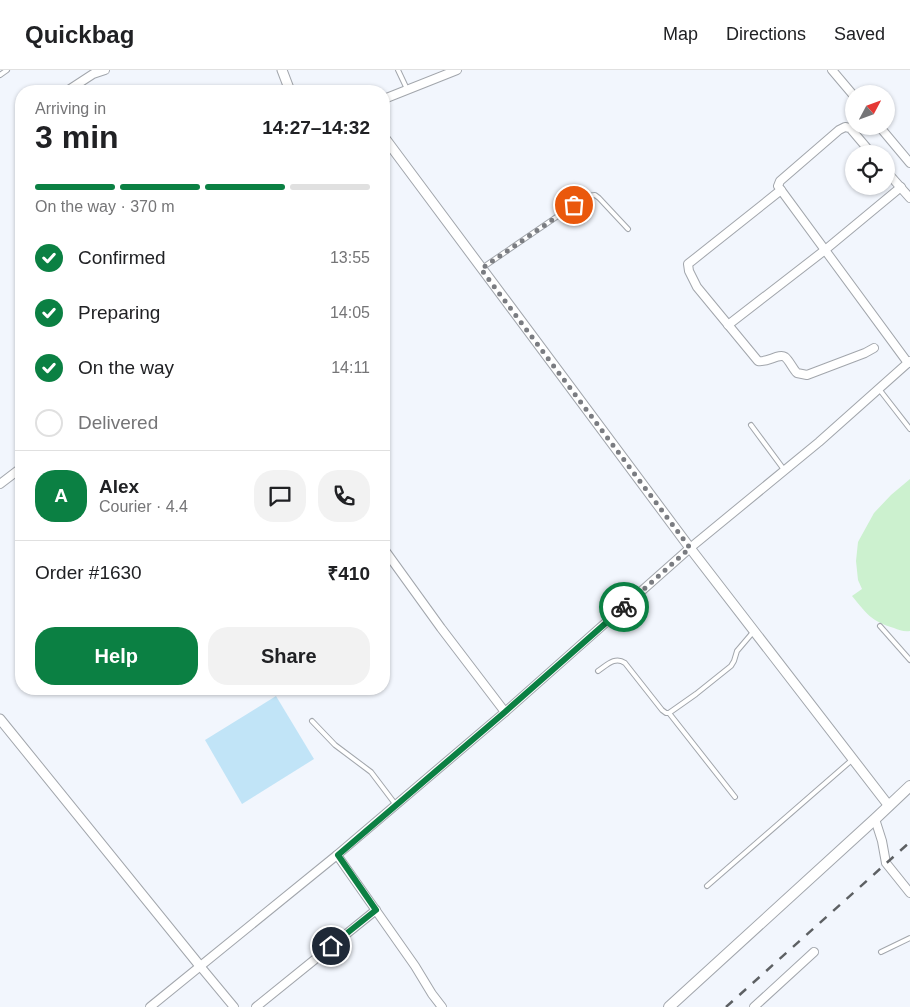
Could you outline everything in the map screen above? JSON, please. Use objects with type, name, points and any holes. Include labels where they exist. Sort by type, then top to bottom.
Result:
[{"type":"main road","points":[[669,1007],[910,786]]},
{"type":"street","points":[[76,85],[93,74],[105,70]]},
{"type":"street","points":[[282,70],[288,85]]},
{"type":"street","points":[[390,96],[457,70]]},
{"type":"street","points":[[832,70],[845,85]]},
{"type":"street","points":[[150,1007],[338,855],[505,712],[690,548],[820,442],[909,362],[778,186],[780,181],[839,130],[845,127],[850,128],[864,145]]},
{"type":"street","points":[[887,135],[910,163]]},
{"type":"street","points":[[390,145],[690,548],[889,806]]},
{"type":"street","points":[[895,180],[910,198]]},
{"type":"street","points":[[728,325],[825,250],[901,187]]},
{"type":"street","points":[[781,190],[688,264],[689,271],[697,287],[758,361],[762,362],[780,356],[785,357],[797,374],[807,375],[874,348]]},
{"type":"street","points":[[0,484],[15,473]]},
{"type":"street","points":[[390,557],[505,712]]},
{"type":"street","points":[[0,719],[234,1007]]},
{"type":"street","points":[[875,820],[882,841],[886,863],[909,890]]},
{"type":"street","points":[[338,855],[442,1007]]},
{"type":"street","points":[[256,1007],[376,910]]},
{"type":"street","points":[[755,1007],[814,952]]},
{"type":"lane","points":[[0,75],[7,70]]},
{"type":"lane","points":[[398,70],[407,89]]},
{"type":"lane","points":[[481,269],[587,196],[595,195],[599,198],[628,229]]},
{"type":"lane","points":[[879,389],[910,429]]},
{"type":"lane","points":[[750,424],[785,471]]},
{"type":"lane","points":[[880,626],[910,660]]},
{"type":"lane","points":[[669,714],[731,666],[737,651],[754,630]]},
{"type":"lane","points":[[598,671],[616,660],[625,663],[662,710],[669,714],[735,797]]},
{"type":"lane","points":[[312,720],[334,745],[371,772],[396,805]]},
{"type":"lane","points":[[707,886],[853,759]]},
{"type":"lane","points":[[881,952],[910,938]]},
{"type":"green space","points":[[910,479],[910,631],[906,631],[886,626],[875,620],[852,596],[862,589],[858,580],[856,561],[858,542],[874,513]]},
{"type":"water","points":[[276,696],[314,759],[242,804],[205,740]]},
{"type":"railway","points":[[726,1007],[910,842]]},
{"type":"way so far","points":[[574,205],[481,269],[690,548],[624,607]]},
{"type":"route","points":[[331,946],[376,910],[338,855],[624,607]]}]
